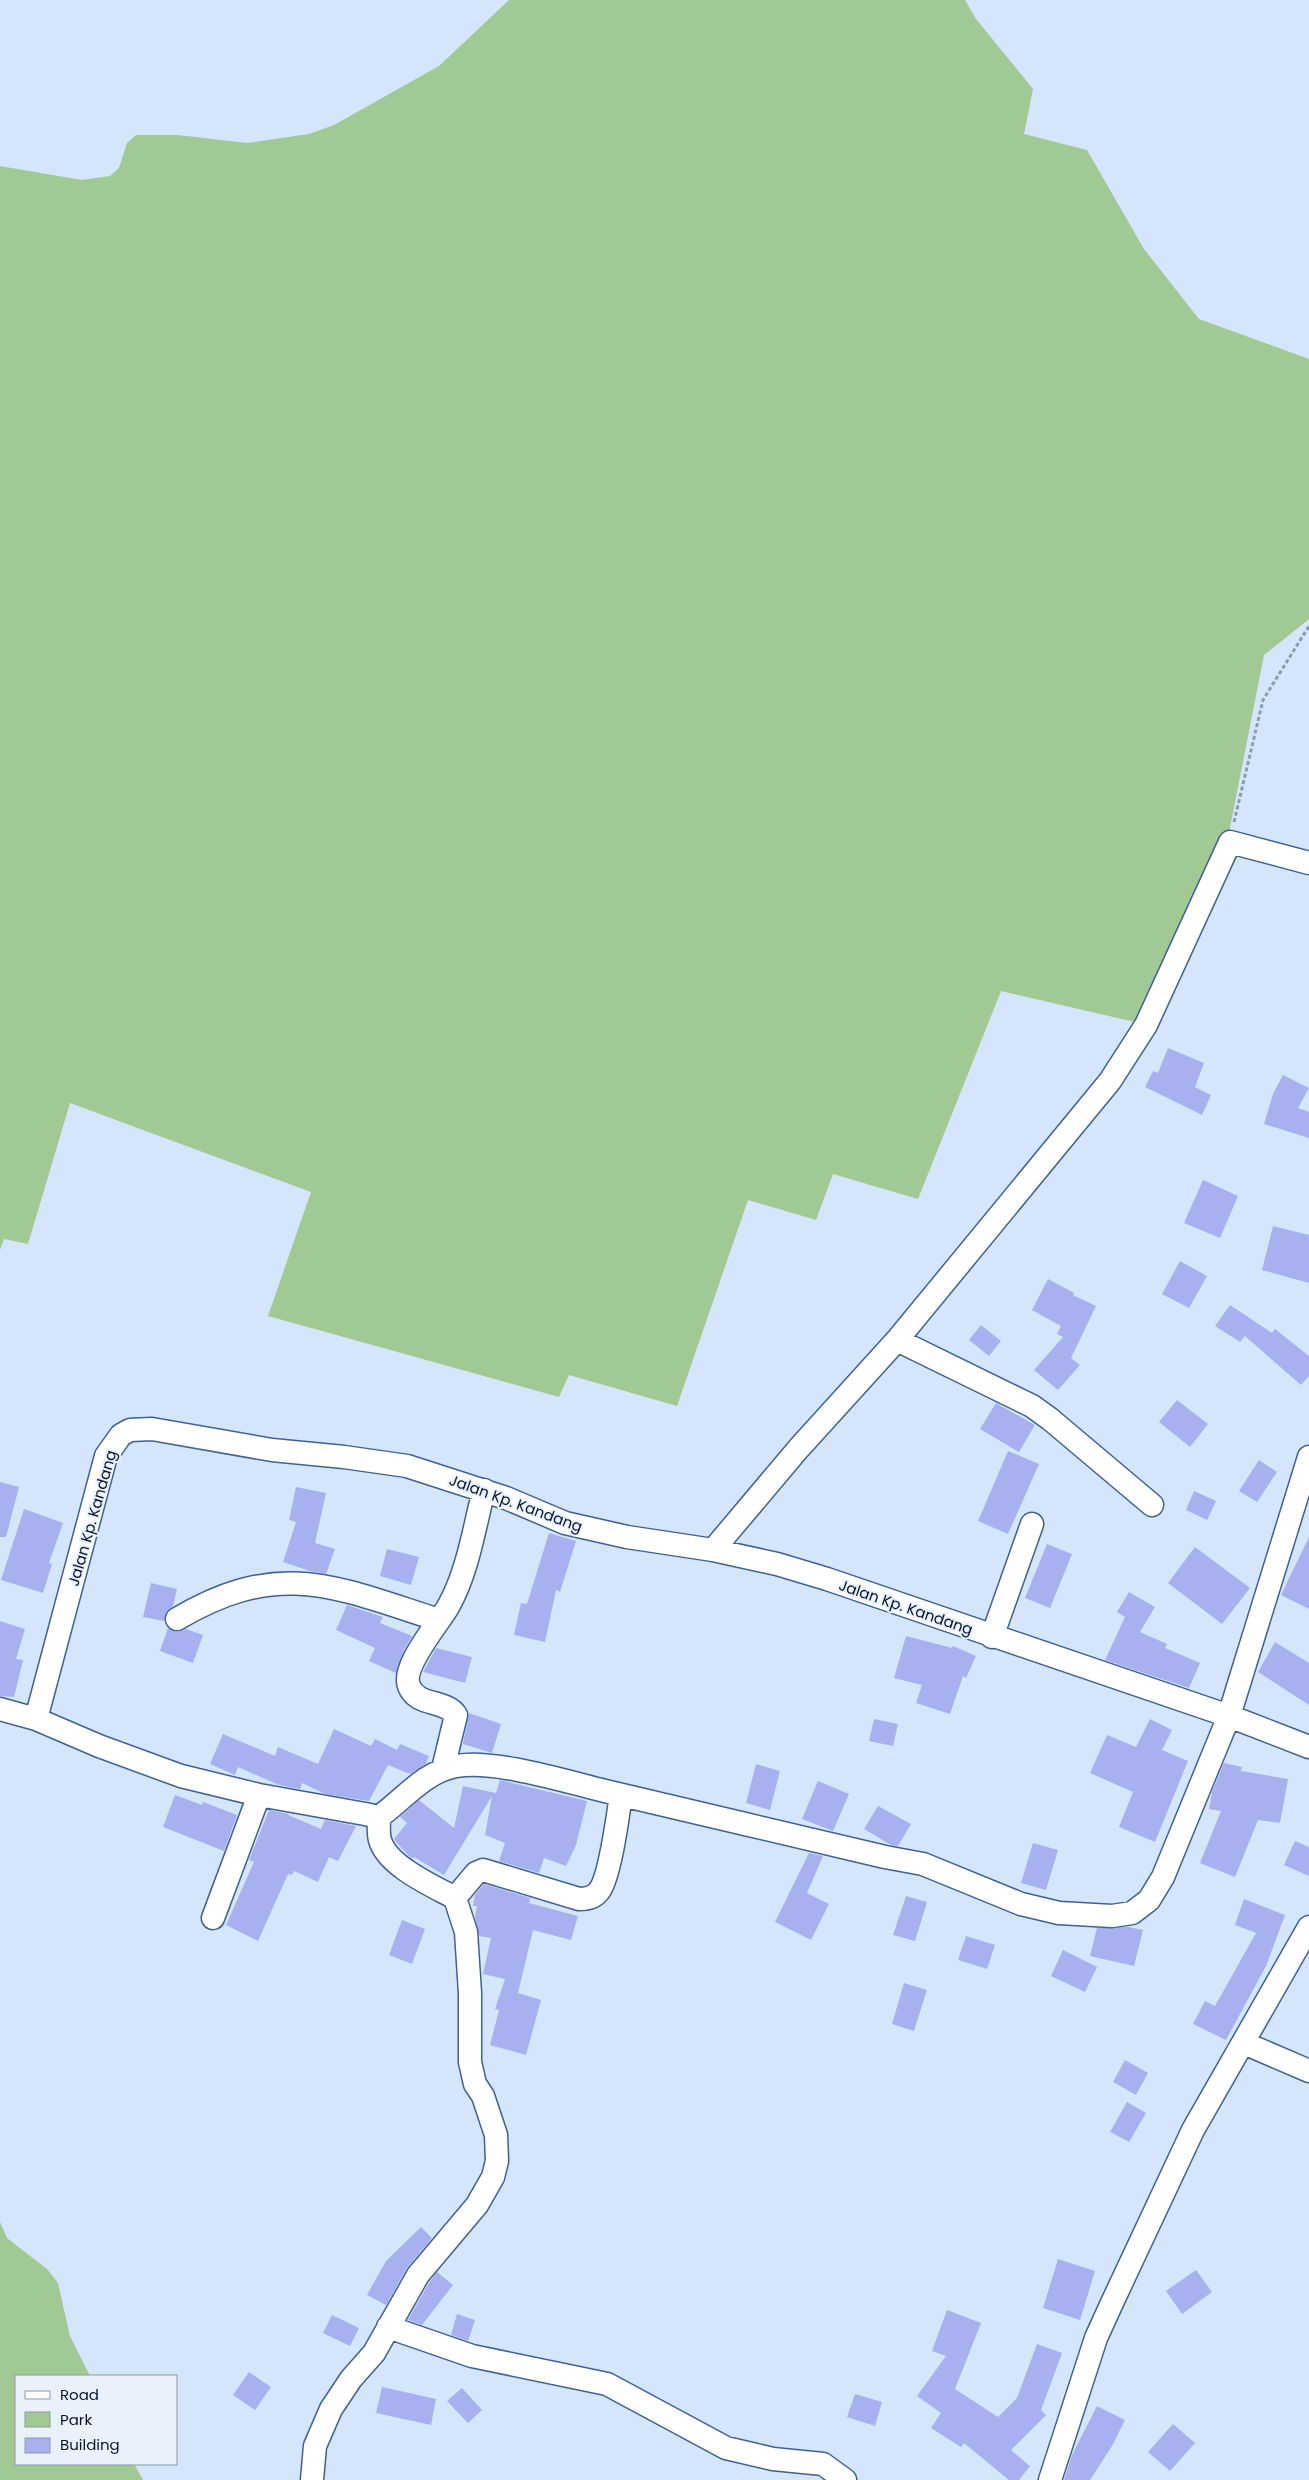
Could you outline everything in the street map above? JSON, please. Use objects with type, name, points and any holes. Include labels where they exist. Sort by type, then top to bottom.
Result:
[{"type":"street","points":[[714,1550],[799,1448],[897,1340],[1110,1082],[1146,1026],[1230,842],[1309,863]]},
{"type":"street","points":[[897,1340],[1032,1406],[1050,1418],[1152,1506]]},
{"type":"street","name":"Jalan Kp. Kandang","points":[[36,1719],[106,1456],[121,1435],[130,1430],[152,1429],[272,1450],[380,1461],[416,1469],[484,1490],[572,1525],[627,1537],[714,1550],[777,1564],[827,1579],[992,1637],[1228,1716],[1309,1746]]},
{"type":"street","points":[[379,1817],[417,1785],[443,1769],[458,1765],[486,1765],[544,1776],[885,1857],[923,1864],[1021,1904],[1059,1913],[1112,1916],[1132,1913],[1149,1900],[1163,1877],[1228,1716],[1309,1457]]},
{"type":"street","points":[[443,1769],[456,1715],[450,1710],[417,1697],[411,1691],[407,1678],[414,1661],[448,1606],[463,1570],[484,1490]]},
{"type":"street","points":[[992,1637],[1032,1524]]},
{"type":"street","points":[[177,1619],[202,1604],[243,1589],[294,1582],[329,1585],[439,1620]]},
{"type":"street","points":[[0,1709],[36,1719],[99,1746],[181,1776],[259,1795],[379,1817]]},
{"type":"street","points":[[213,1918],[259,1795]]},
{"type":"street","points":[[455,1898],[476,1873],[483,1870],[579,1899],[588,1899],[595,1896],[604,1881],[622,1795]]},
{"type":"street","points":[[312,2480],[314,2453],[322,2426],[337,2399],[351,2379],[374,2353],[418,2275],[487,2192],[497,2161],[496,2135],[483,2096],[475,2084],[470,2062],[470,1993],[467,1940],[455,1898],[408,1871],[391,1856],[380,1840],[379,1817]]},
{"type":"street","points":[[1050,2480],[1096,2338],[1111,2305],[1193,2130],[1309,1927]]},
{"type":"street","points":[[1244,2043],[1309,2071]]},
{"type":"street","points":[[388,2327],[472,2356],[607,2384],[726,2448],[773,2459],[823,2464],[845,2480]]},
{"type":"path","points":[[1230,842],[1262,700],[1309,626]]},
{"type":"green space","points":[[509,0],[965,0],[976,19],[1033,89],[1024,134],[1087,150],[1144,249],[1199,319],[1309,359],[1309,619],[1264,655],[1223,863],[1139,1023],[1001,991],[918,1199],[833,1174],[816,1220],[748,1200],[677,1406],[569,1375],[559,1397],[268,1316],[311,1192],[70,1103],[28,1244],[4,1239],[0,1250],[0,166],[82,180],[110,176],[119,168],[127,143],[136,135],[178,135],[247,143],[309,134],[334,125],[439,66]]},
{"type":"green space","points":[[0,2222],[7,2238],[47,2269],[58,2283],[70,2336],[90,2375],[15,2375],[15,2465],[135,2465],[143,2480],[0,2480]]},
{"type":"building","points":[[1168,1048],[1204,1063],[1195,1087],[1211,1095],[1202,1115],[1145,1087],[1153,1071],[1158,1073]]},
{"type":"building","points":[[1283,1075],[1309,1088],[1298,1108],[1309,1112],[1309,1138],[1264,1124],[1273,1094]]},
{"type":"building","points":[[1203,1180],[1238,1196],[1220,1238],[1184,1223]]},
{"type":"building","points":[[1273,1226],[1309,1235],[1309,1283],[1262,1270]]},
{"type":"building","points":[[1180,1261],[1207,1276],[1189,1308],[1162,1294]]},
{"type":"building","points":[[1048,1279],[1074,1293],[1073,1295],[1096,1306],[1071,1358],[1080,1365],[1058,1390],[1034,1370],[1063,1337],[1057,1334],[1061,1326],[1032,1310]]},
{"type":"building","points":[[1230,1305],[1272,1333],[1275,1329],[1309,1356],[1309,1376],[1301,1385],[1245,1336],[1240,1342],[1215,1326]]},
{"type":"building","points":[[981,1325],[1001,1341],[989,1356],[969,1340]]},
{"type":"building","points":[[1177,1400],[1208,1424],[1190,1447],[1159,1422]]},
{"type":"building","points":[[996,1403],[1035,1425],[1019,1452],[980,1429]]},
{"type":"building","points":[[1008,1451],[1039,1464],[1008,1534],[978,1521]]},
{"type":"building","points":[[1259,1460],[1277,1472],[1257,1502],[1239,1491]]},
{"type":"building","points":[[0,1482],[19,1487],[6,1537],[0,1537]]},
{"type":"building","points":[[296,1487],[326,1493],[315,1543],[335,1549],[326,1574],[283,1562],[296,1522],[289,1520]]},
{"type":"building","points":[[1194,1491],[1216,1501],[1207,1520],[1186,1510]]},
{"type":"building","points":[[24,1509],[63,1523],[49,1563],[52,1564],[43,1593],[1,1580]]},
{"type":"building","points":[[549,1533],[576,1541],[560,1592],[556,1590],[545,1642],[514,1635],[521,1603],[527,1604]]},
{"type":"building","points":[[1309,1537],[1309,1609],[1281,1595]]},
{"type":"building","points":[[1047,1544],[1072,1554],[1050,1608],[1025,1598]]},
{"type":"building","points":[[1195,1547],[1250,1588],[1222,1624],[1168,1583]]},
{"type":"building","points":[[387,1549],[419,1557],[411,1585],[380,1576]]},
{"type":"building","points":[[151,1583],[177,1589],[173,1606],[166,1612],[164,1621],[143,1617]]},
{"type":"building","points":[[1129,1592],[1155,1607],[1140,1632],[1167,1644],[1165,1648],[1200,1663],[1189,1688],[1105,1660],[1125,1617],[1117,1612]]},
{"type":"building","points":[[347,1605],[383,1617],[380,1623],[412,1636],[403,1652],[396,1673],[369,1661],[375,1648],[336,1630]]},
{"type":"building","points":[[0,1621],[25,1629],[16,1659],[23,1660],[14,1697],[0,1696]]},
{"type":"building","points":[[168,1628],[177,1632],[186,1629],[203,1635],[193,1663],[160,1651]]},
{"type":"building","points":[[906,1636],[952,1648],[953,1646],[976,1656],[966,1678],[963,1676],[950,1714],[916,1703],[922,1685],[894,1678]]},
{"type":"building","points":[[1275,1642],[1309,1663],[1309,1705],[1258,1672]]},
{"type":"building","points":[[436,1648],[472,1657],[465,1683],[423,1672]]},
{"type":"building","points":[[469,1713],[501,1724],[492,1753],[463,1744]]},
{"type":"building","points":[[874,1719],[898,1724],[893,1746],[869,1741]]},
{"type":"building","points":[[1150,1719],[1172,1730],[1162,1750],[1188,1761],[1155,1842],[1119,1827],[1133,1792],[1090,1773],[1107,1735],[1136,1747]]},
{"type":"building","points":[[334,1729],[371,1746],[375,1739],[397,1750],[400,1744],[429,1756],[426,1764],[410,1774],[388,1765],[369,1801],[325,1794],[302,1783],[300,1789],[279,1785],[238,1767],[235,1775],[210,1764],[223,1734],[275,1756],[278,1747],[318,1764]]},
{"type":"building","points":[[1224,1763],[1242,1767],[1241,1771],[1288,1779],[1280,1823],[1258,1820],[1235,1877],[1200,1863],[1221,1811],[1209,1809],[1212,1792]]},
{"type":"building","points":[[756,1764],[780,1771],[770,1810],[746,1803]]},
{"type":"building","points":[[500,1780],[587,1801],[576,1845],[566,1866],[544,1858],[539,1873],[499,1861],[505,1843],[485,1835],[492,1796],[444,1875],[414,1857],[412,1859],[394,1839],[407,1823],[400,1817],[419,1800],[454,1828],[463,1786],[496,1793]]},
{"type":"building","points":[[818,1781],[849,1794],[833,1831],[802,1819]]},
{"type":"building","points":[[175,1795],[202,1805],[203,1802],[237,1815],[224,1851],[163,1827]]},
{"type":"building","points":[[878,1806],[911,1824],[898,1846],[891,1845],[864,1829]]},
{"type":"building","points":[[269,1810],[289,1814],[321,1829],[325,1820],[356,1826],[338,1861],[329,1857],[318,1882],[294,1871],[292,1875],[288,1874],[258,1941],[226,1925],[254,1862],[249,1860]]},
{"type":"building","points":[[1295,1841],[1309,1847],[1309,1876],[1284,1865]]},
{"type":"building","points":[[1033,1843],[1058,1850],[1046,1890],[1021,1883]]},
{"type":"building","points":[[809,1853],[823,1856],[807,1893],[829,1904],[811,1940],[775,1922]]},
{"type":"building","points":[[484,1884],[530,1898],[529,1903],[578,1916],[571,1940],[533,1930],[518,1993],[541,2000],[526,2055],[490,2045],[499,2010],[495,2009],[505,1979],[483,1974],[491,1938],[479,1936],[475,1917],[477,1906],[473,1906],[475,1895]]},
{"type":"building","points":[[906,1896],[927,1902],[915,1941],[893,1935]]},
{"type":"building","points":[[1244,1899],[1285,1915],[1266,1966],[1226,2040],[1193,2024],[1205,2001],[1215,2006],[1256,1933],[1235,1925]]},
{"type":"building","points":[[402,1920],[425,1929],[412,1964],[389,1955]]},
{"type":"building","points":[[1128,1927],[1143,1930],[1134,1966],[1090,1956],[1097,1928]]},
{"type":"building","points":[[966,1936],[995,1945],[987,1969],[958,1960]]},
{"type":"building","points":[[1063,1950],[1097,1967],[1085,1992],[1051,1976]]},
{"type":"building","points":[[904,1983],[927,1990],[914,2031],[892,2024]]},
{"type":"building","points":[[1125,2060],[1148,2073],[1136,2095],[1113,2082]]},
{"type":"building","points":[[1127,2102],[1146,2113],[1129,2142],[1110,2132]]},
{"type":"building","points":[[421,2227],[432,2238],[407,2268],[386,2305],[367,2295],[386,2261]]},
{"type":"building","points":[[1058,2259],[1095,2271],[1080,2320],[1043,2308]]},
{"type":"building","points":[[1196,2270],[1212,2292],[1182,2314],[1166,2291]]},
{"type":"building","points":[[437,2272],[453,2285],[422,2325],[408,2320],[429,2283]]},
{"type":"building","points":[[947,2310],[981,2323],[955,2389],[998,2417],[1017,2398],[1037,2344],[1062,2353],[1041,2410],[1046,2415],[1011,2450],[1030,2466],[1019,2480],[1009,2480],[964,2443],[961,2447],[931,2428],[941,2413],[917,2396],[946,2356],[932,2351]]},
{"type":"building","points":[[457,2314],[475,2320],[468,2341],[451,2335]]},
{"type":"building","points":[[332,2315],[359,2328],[350,2346],[323,2333]]},
{"type":"building","points":[[249,2372],[271,2387],[255,2410],[233,2395]]},
{"type":"building","points":[[382,2387],[436,2399],[431,2425],[376,2413]]},
{"type":"building","points":[[462,2388],[482,2410],[468,2423],[447,2401]]},
{"type":"building","points":[[855,2394],[882,2402],[875,2426],[847,2417]]},
{"type":"building","points":[[1097,2406],[1125,2420],[1112,2446],[1090,2480],[1064,2480],[1072,2455]]},
{"type":"building","points":[[1173,2424],[1195,2443],[1170,2471],[1148,2452]]}]
